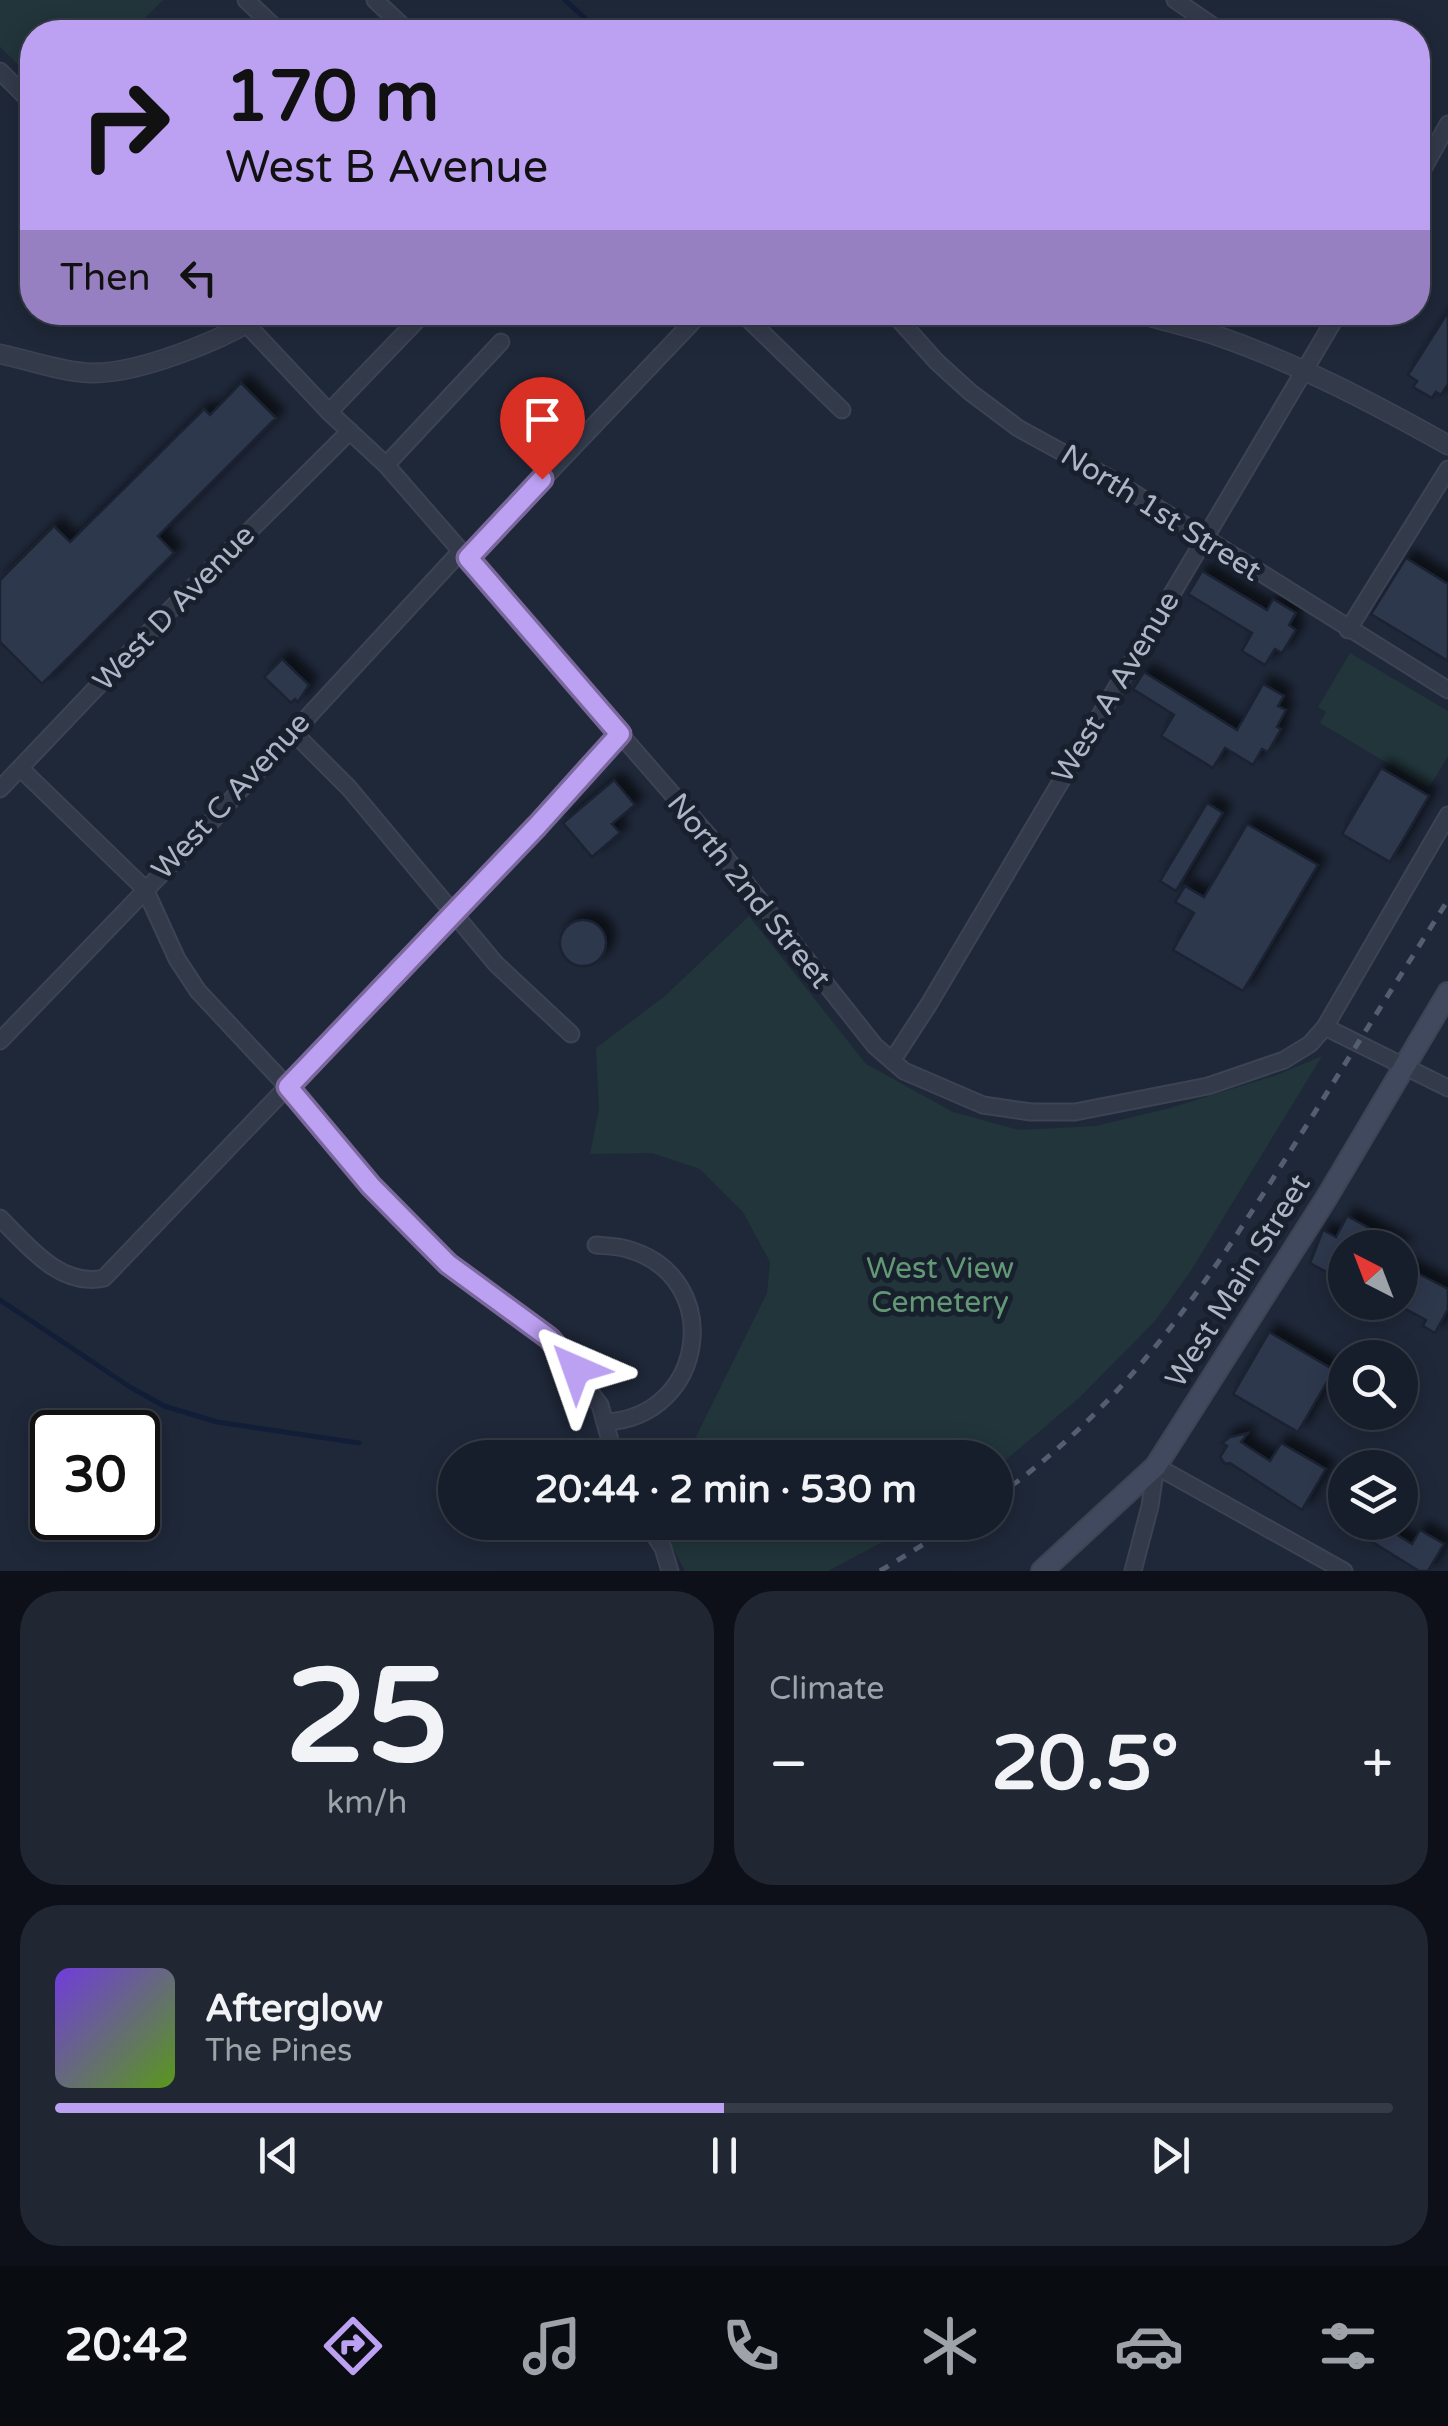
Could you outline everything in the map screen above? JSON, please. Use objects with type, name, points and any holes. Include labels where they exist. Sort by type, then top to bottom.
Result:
[{"type":"main road","name":"West Main Street","points":[[1042,1571],[1156,1466],[1327,1198],[1448,992]]},
{"type":"street","points":[[246,0],[267,20]]},
{"type":"street","points":[[375,0],[397,20]]},
{"type":"street","points":[[1175,0],[1204,20]]},
{"type":"street","points":[[0,71],[20,91]]},
{"type":"street","points":[[1430,146],[1448,124]]},
{"type":"street","points":[[0,354],[92,373],[181,353],[230,325]]},
{"type":"street","name":"North 2nd Street","points":[[247,325],[386,466],[465,554],[707,834],[862,1032],[904,1071],[983,1105],[1030,1112],[1074,1112],[1208,1086],[1284,1060],[1310,1044],[1325,1027]]},
{"type":"street","points":[[329,412],[412,325]]},
{"type":"street","name":"West C Avenue","points":[[0,1040],[292,731],[689,325]]},
{"type":"street","points":[[754,325],[842,410]]},
{"type":"street","name":"North 1st Street","points":[[904,325],[937,362],[1018,428],[1113,480],[1448,690]]},
{"type":"street","points":[[1180,325],[1213,334],[1304,371],[1364,398],[1448,445]]},
{"type":"street","name":"West A Avenue","points":[[892,1061],[1331,325]]},
{"type":"street","points":[[386,466],[500,342]]},
{"type":"street","name":"West D Avenue","points":[[0,788],[175,605],[350,431]]},
{"type":"street","points":[[1348,630],[1448,469]]},
{"type":"street","points":[[292,731],[349,788],[496,964],[571,1034]]},
{"type":"street","points":[[0,1218],[66,1276],[78,1280],[104,1278],[620,734]]},
{"type":"street","points":[[20,768],[145,889],[177,959],[198,991],[288,1087],[371,1186],[448,1264],[549,1338],[600,1405],[610,1440]]},
{"type":"street","points":[[1448,815],[1325,1027],[1448,1088]]},
{"type":"street","points":[[596,1245],[627,1248],[649,1259],[670,1275],[693,1315],[693,1344],[686,1369],[670,1392],[652,1411],[626,1421],[605,1422]]},
{"type":"street","points":[[1133,1571],[1156,1466],[1344,1571]]},
{"type":"street","points":[[658,1540],[670,1571]]},
{"type":"green space","points":[[0,0],[163,0],[143,20],[20,20],[20,66],[0,47]]},
{"type":"green space","points":[[1350,653],[1448,711],[1448,756],[1429,788],[1320,723],[1326,712],[1318,707]]},
{"type":"green space","name":"West View Cemetery","points":[[749,916],[866,1064],[953,1112],[1019,1130],[1096,1126],[1170,1108],[1277,1075],[1322,1056],[1192,1269],[1155,1321],[1079,1398],[1013,1454],[1013,1440],[694,1440],[767,1293],[770,1262],[743,1212],[700,1169],[652,1153],[590,1154],[599,1109],[596,1048],[665,996]]},
{"type":"green space","points":[[669,1540],[886,1540],[828,1571],[685,1571]]},
{"type":"building","points":[[1448,312],[1448,384],[1441,395],[1436,392],[1432,398],[1413,387],[1417,381],[1408,375]]},
{"type":"building","points":[[241,383],[276,418],[158,536],[174,553],[42,684],[0,642],[0,580],[54,526],[70,542],[204,409],[210,415]]},
{"type":"building","points":[[1406,558],[1448,584],[1448,661],[1371,614]]},
{"type":"building","points":[[1202,571],[1267,610],[1273,599],[1296,613],[1289,625],[1296,630],[1282,653],[1275,649],[1265,665],[1242,651],[1252,633],[1188,594]]},
{"type":"building","points":[[282,659],[309,685],[298,702],[295,699],[291,703],[264,677]]},
{"type":"building","points":[[1144,672],[1237,730],[1263,684],[1284,696],[1278,706],[1286,710],[1277,727],[1281,729],[1268,752],[1262,749],[1253,765],[1225,748],[1213,768],[1161,736],[1174,715],[1133,689]]},
{"type":"building","points":[[1381,768],[1429,796],[1390,862],[1342,834]]},
{"type":"building","points":[[614,780],[635,805],[612,824],[620,833],[592,857],[563,823]]},
{"type":"building","points":[[1207,803],[1223,813],[1176,891],[1160,881]]},
{"type":"building","points":[[1247,824],[1318,865],[1243,991],[1173,950],[1194,913],[1175,902],[1185,886],[1204,897]]},
{"type":"building","points":[[583,920],[599,927],[606,943],[599,959],[583,966],[567,959],[560,943],[567,927]]},
{"type":"building","points":[[1347,1216],[1373,1230],[1340,1230]]},
{"type":"building","points":[[1323,1230],[1328,1233],[1328,1273],[1310,1263]]},
{"type":"building","points":[[1418,1273],[1448,1289],[1448,1309],[1435,1333],[1423,1326],[1426,1320],[1418,1316]]},
{"type":"building","points":[[1269,1332],[1328,1366],[1328,1380],[1298,1432],[1233,1394]]},
{"type":"building","points":[[1248,1433],[1241,1442],[1270,1461],[1281,1443],[1326,1469],[1302,1510],[1230,1463],[1225,1464],[1220,1457],[1227,1446],[1222,1443]]},
{"type":"building","points":[[1420,1530],[1444,1544],[1428,1571],[1419,1571],[1369,1540],[1406,1540],[1412,1544],[1418,1540]]},
{"type":"waterway","points":[[565,0],[587,20]]},
{"type":"waterway","points":[[0,1300],[164,1406],[217,1422],[359,1443]]},
{"type":"railway","points":[[1013,1484],[1093,1416],[1208,1277],[1448,900]]},
{"type":"railway","points":[[880,1571],[931,1540]]},
{"type":"route","points":[[542,479],[468,558],[620,734],[288,1087],[371,1186],[448,1264],[549,1338],[576,1369]]}]
